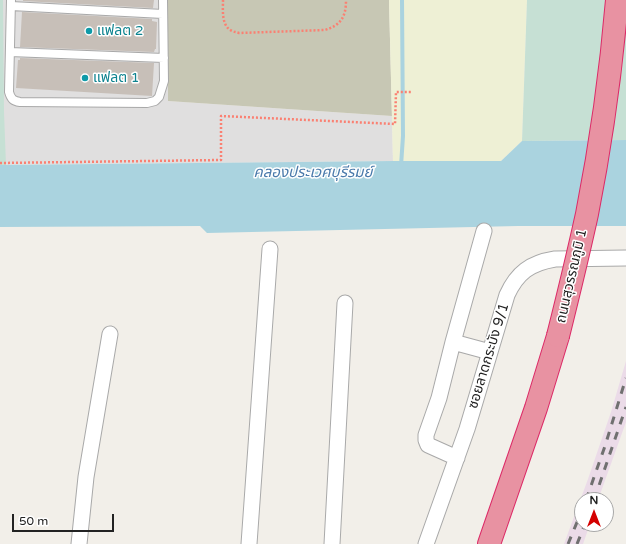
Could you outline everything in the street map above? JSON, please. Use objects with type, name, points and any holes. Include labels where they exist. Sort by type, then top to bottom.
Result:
[{"type":"highway","name":"ถนนสุวรรณภูมิ 1","points":[[489,544],[536,408],[558,336],[569,291],[599,150],[609,85],[617,0]]},
{"type":"street","points":[[457,458],[428,445],[426,436],[440,398],[453,342],[484,231]]},
{"type":"street","points":[[249,544],[270,250]]},
{"type":"street","name":"ซอยลาดกระบัง 9/1","points":[[426,544],[467,429],[507,295],[517,277],[526,269],[544,261],[626,258]]},
{"type":"street","points":[[332,544],[346,303]]},
{"type":"street","points":[[79,544],[86,477],[110,334]]},
{"type":"street","points":[[453,342],[490,352]]},
{"type":"lane","points":[[163,0],[164,81],[159,97],[155,101],[148,103],[20,102],[10,97],[11,3],[163,14]]},
{"type":"lane","points":[[10,52],[164,58]]},
{"type":"path","points":[[223,0],[224,20],[231,31],[239,33],[325,30],[333,28],[339,24],[343,17],[346,0]]},
{"type":"path","points":[[0,163],[221,160],[221,116],[395,124],[396,92],[412,92]]},
{"type":"shaded area","points":[[0,0],[168,0],[168,101],[392,116],[393,161],[0,165]]},
{"type":"shaded area","points":[[0,0],[3,0],[6,165],[0,165]]},
{"type":"shaded area","points":[[168,0],[389,0],[392,116],[168,101]]},
{"type":"shaded area","points":[[389,0],[527,0],[522,141],[501,161],[393,161]]},
{"type":"shaded area","points":[[527,0],[626,0],[626,140],[522,141]]},
{"type":"shaded area","points":[[626,361],[626,422],[601,492],[583,492],[588,479],[611,412]]},
{"type":"shaded area","points":[[574,517],[574,532],[587,532],[583,544],[564,544]]},
{"type":"water","name":"คลองประเวศบุรีรมย์","points":[[626,140],[626,226],[518,226],[207,233],[200,226],[0,227],[0,165],[501,161],[522,141]]},
{"type":"building","points":[[23,0],[154,0],[153,8]]},
{"type":"building","name":"แฟลต 2","points":[[22,12],[152,19],[152,21],[157,22],[156,49],[154,52],[20,47]]},
{"type":"building","name":"แฟลต 1","points":[[20,58],[154,63],[152,96],[16,88],[18,60],[20,60]]},
{"type":"waterway","points":[[401,166],[403,136],[402,0]]},
{"type":"railway","points":[[589,492],[626,378]]},
{"type":"railway","points":[[597,492],[626,407]]},
{"type":"railway","points":[[568,544],[574,529]]},
{"type":"railway","points":[[577,544],[582,532]]},
{"type":"place","name":"แฟลต 2","points":[[89,31]]},
{"type":"place","name":"แฟลต 1","points":[[85,78]]}]
